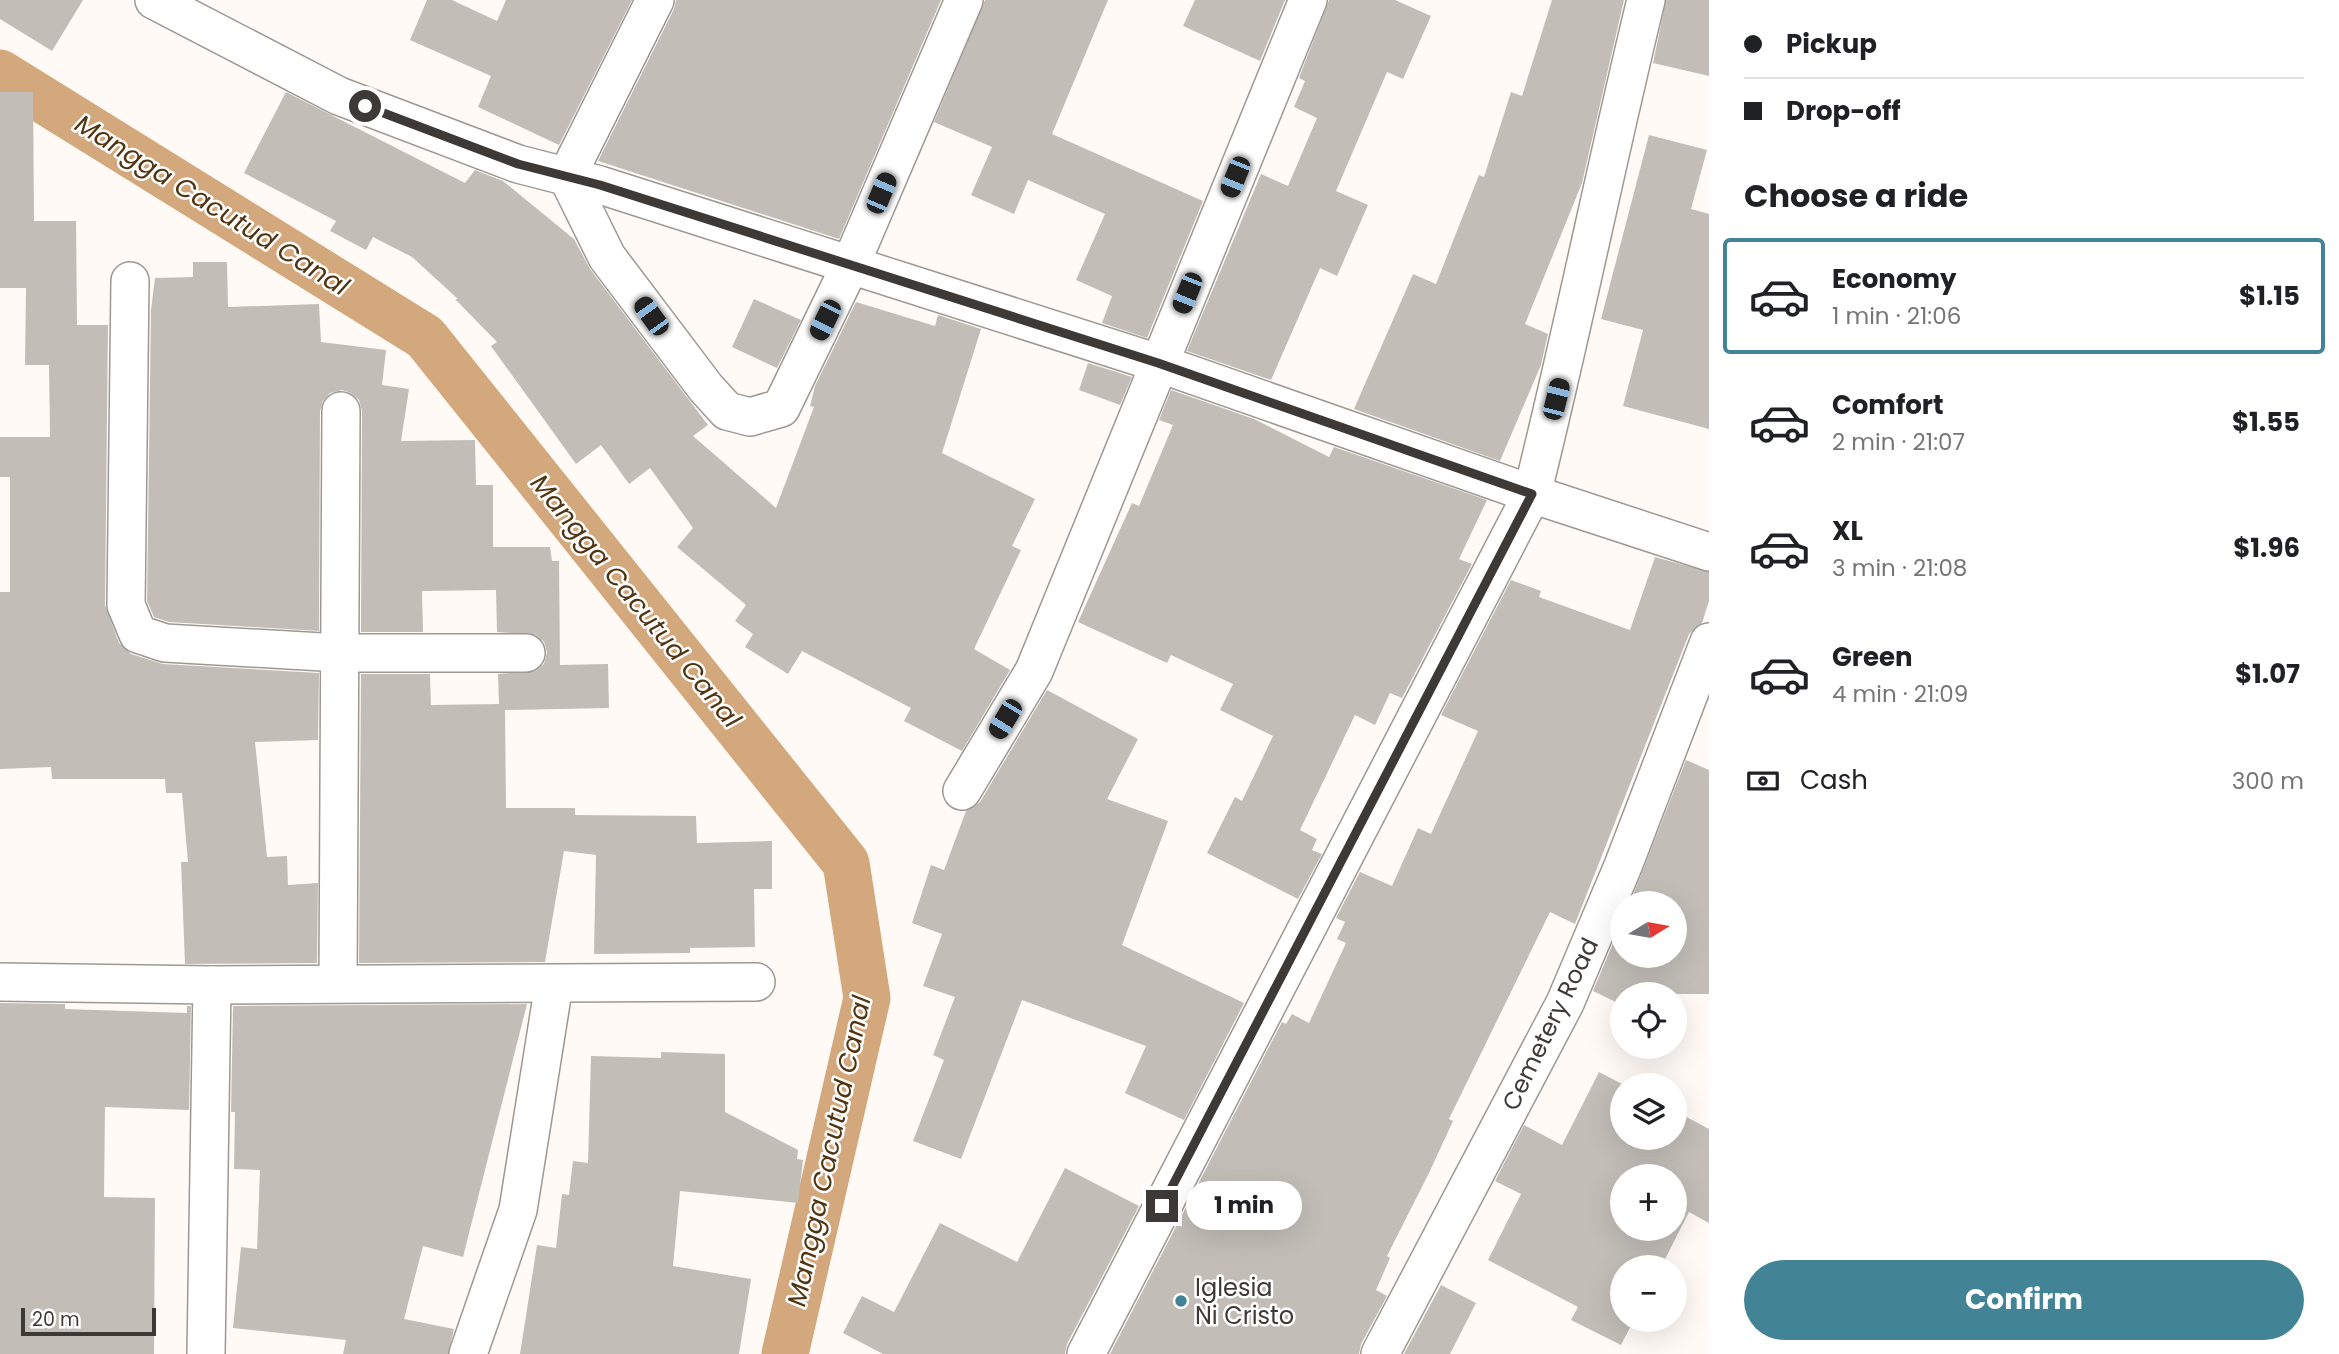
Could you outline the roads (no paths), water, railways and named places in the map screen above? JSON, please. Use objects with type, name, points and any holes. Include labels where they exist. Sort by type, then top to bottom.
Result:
[{"type":"street","points":[[154,0],[340,96],[518,164],[567,176],[1158,363],[1532,494],[1709,552]]},
{"type":"street","points":[[567,176],[654,0]]},
{"type":"street","points":[[567,176],[607,257],[706,388],[727,411],[750,416],[781,408],[850,265],[964,0]]},
{"type":"street","points":[[962,791],[1034,671],[1308,0]]},
{"type":"street","points":[[1086,1354],[1532,494],[1567,352],[1602,186],[1646,0]]},
{"type":"street","points":[[130,281],[126,605],[138,634],[165,643],[340,653],[526,653]]},
{"type":"street","points":[[338,983],[341,411]]},
{"type":"street","name":"Cemetery Road","points":[[1380,1354],[1565,1003],[1623,866],[1679,713],[1709,642]]},
{"type":"street","points":[[0,982],[212,985],[756,982]]},
{"type":"street","points":[[468,1354],[518,1210],[555,984]]},
{"type":"street","points":[[206,1354],[212,985]]},
{"type":"waterway","name":"Mangga Cacutud Canal","points":[[0,73],[425,337],[846,863],[867,998],[785,1354]]},
{"type":"place","name":"Iglesia Ni Cristo","points":[[1181,1301]]}]
